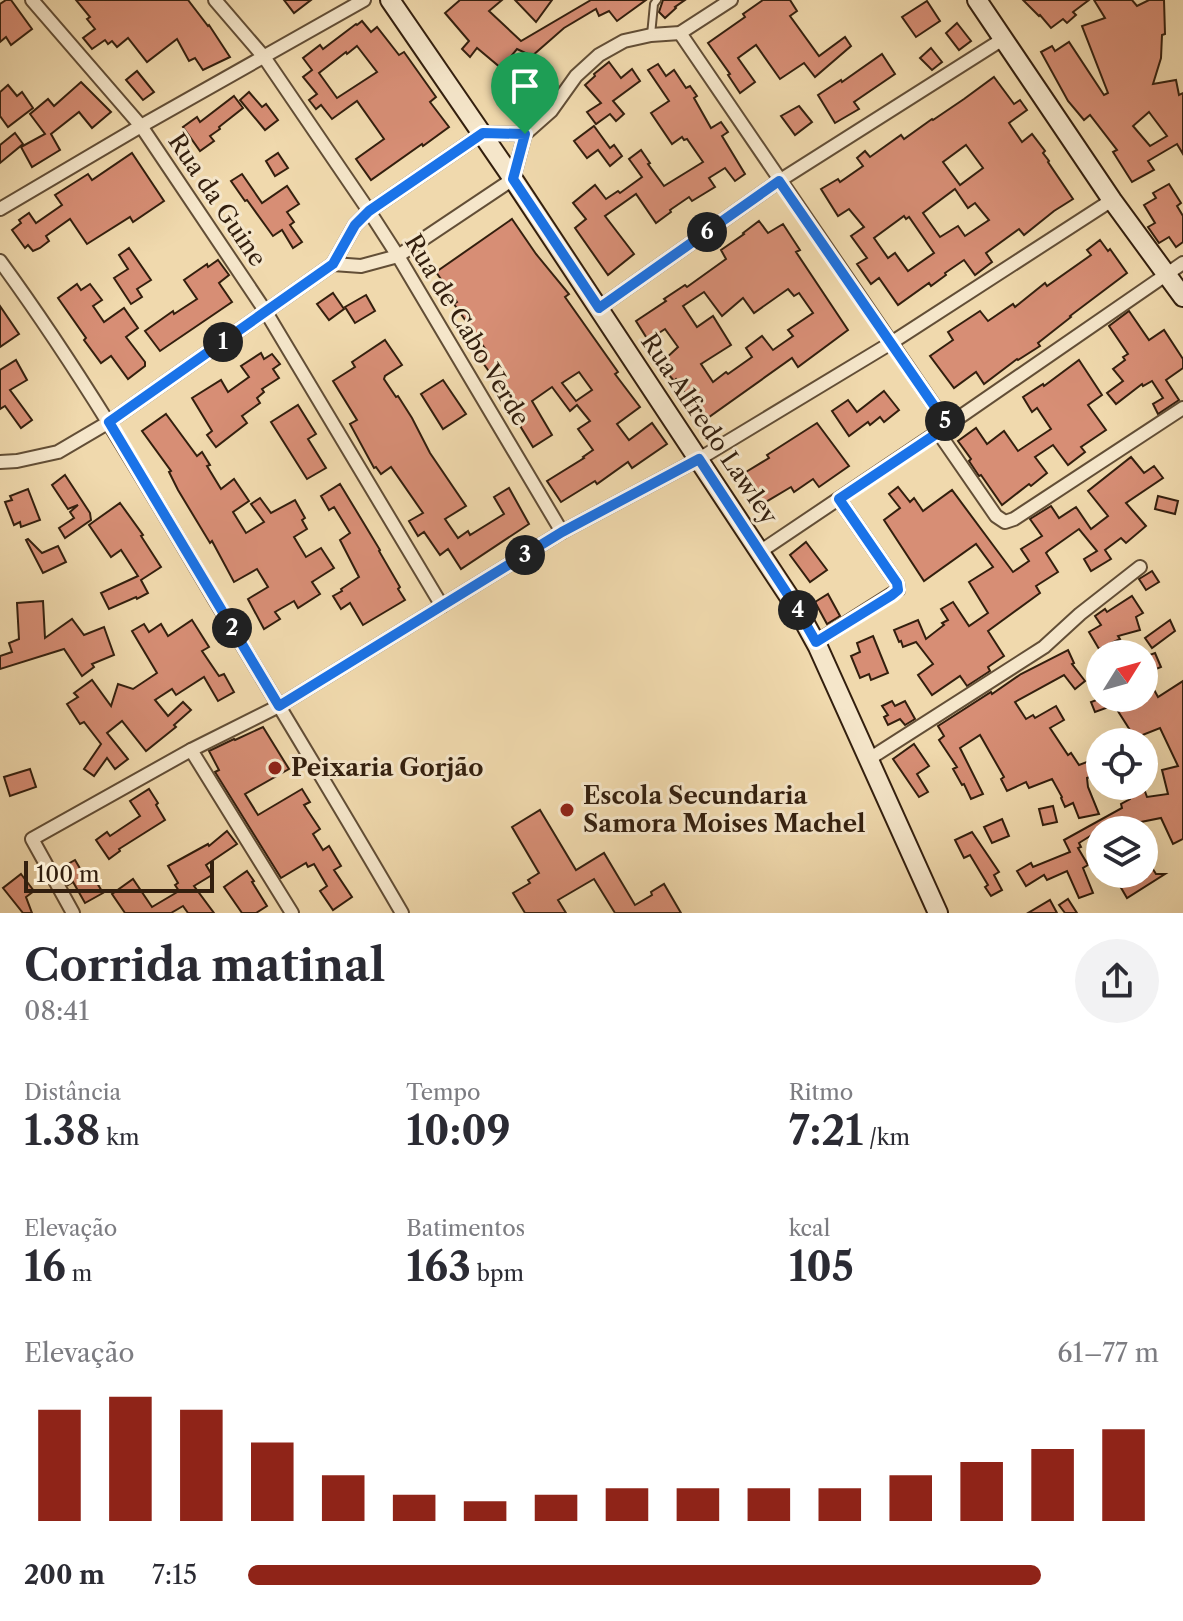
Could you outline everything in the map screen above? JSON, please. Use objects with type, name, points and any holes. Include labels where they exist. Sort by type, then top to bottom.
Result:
[{"type":"main road","name":"Rua Alfredo Lawley","points":[[390,0],[483,133],[796,607],[816,642],[938,913]]},
{"type":"main road","points":[[977,0],[1112,200],[1183,297]]},
{"type":"street","name":"Rua da Guine","points":[[32,0],[141,126],[266,312],[442,606]]},
{"type":"street","name":"Rua de Cabo Verde","points":[[215,0],[264,57],[369,211],[562,532]]},
{"type":"street","points":[[0,209],[364,0]]},
{"type":"street","points":[[333,264],[361,266],[398,256],[513,179],[525,134],[551,111],[576,76],[599,55],[624,41],[680,33],[731,0]]},
{"type":"street","points":[[680,33],[891,343],[996,516],[1005,522],[1014,519],[1183,408]]},
{"type":"street","points":[[599,308],[779,181],[1003,39]]},
{"type":"street","points":[[0,462],[58,452],[109,422],[333,264],[355,225],[369,211],[483,133],[525,134]]},
{"type":"street","points":[[73,913],[32,839],[191,750],[279,706],[562,532],[699,459],[891,343],[1112,200]]},
{"type":"street","points":[[0,261],[109,422],[402,913]]},
{"type":"street","points":[[761,551],[1183,263]]},
{"type":"street","points":[[816,642],[898,590],[897,583],[839,499]]},
{"type":"street","points":[[869,759],[1044,647],[1140,567]]},
{"type":"street","points":[[191,750],[292,913]]},
{"type":"lane","points":[[651,35],[657,0]]},
{"type":"building","points":[[11,0],[32,29],[11,45],[6,37],[0,42],[0,4]]},
{"type":"building","points":[[76,0],[188,0],[230,57],[203,70],[195,58],[189,61],[177,39],[147,62],[128,38],[117,47],[112,41],[108,44],[105,40],[92,49],[83,38],[95,29]]},
{"type":"building","points":[[284,0],[311,0],[294,13]]},
{"type":"building","points":[[460,0],[502,0],[489,11],[521,41],[591,0],[646,0],[617,21],[609,11],[599,16],[596,9],[564,28],[532,56],[517,49],[501,68],[477,48],[470,57],[462,49],[469,41],[445,13]]},
{"type":"building","points":[[515,0],[552,0],[536,22]]},
{"type":"building","points":[[663,0],[685,0],[665,18],[659,12]]},
{"type":"building","points":[[763,0],[790,0],[797,11],[790,16],[819,56],[845,37],[851,46],[815,77],[804,63],[780,79],[756,45],[738,58],[755,82],[740,93],[708,43]]},
{"type":"building","points":[[1023,0],[1089,0],[1073,12],[1076,15],[1067,23],[1063,19],[1051,28]]},
{"type":"building","points":[[1094,0],[1132,0],[1137,6],[1149,0],[1164,0],[1165,34],[1162,35],[1161,58],[1153,84],[1176,80],[1179,95],[1183,93],[1183,154],[1177,144],[1148,161],[1154,170],[1132,182],[1113,152],[1117,150],[1090,115],[1084,120],[1068,101],[1041,52],[1052,46],[1055,51],[1069,42],[1104,95],[1108,93],[1082,26],[1105,18]],"holes":[[[1149,112],[1167,136],[1150,146],[1133,126]]]},
{"type":"building","points":[[927,1],[940,21],[916,37],[902,17]]},
{"type":"building","points":[[362,21],[371,32],[377,27],[399,55],[404,52],[436,97],[430,102],[449,127],[371,180],[356,159],[384,139],[357,101],[332,119],[321,105],[316,109],[309,100],[317,94],[303,77],[312,70],[303,58],[320,45],[323,49]],"holes":[[[357,46],[377,72],[337,98],[319,73]]]},
{"type":"building","points":[[957,23],[971,41],[959,50],[946,33]]},
{"type":"building","points":[[931,48],[942,62],[932,70],[920,58]]},
{"type":"building","points":[[882,54],[895,74],[854,102],[859,109],[835,123],[818,95]]},
{"type":"building","points":[[609,62],[621,78],[632,69],[640,81],[613,101],[624,114],[616,121],[610,114],[596,124],[587,112],[601,103],[585,85]]},
{"type":"building","points":[[658,64],[666,76],[674,70],[686,88],[690,86],[711,128],[721,122],[728,132],[722,136],[745,174],[735,181],[725,168],[709,178],[715,187],[692,201],[689,197],[656,223],[636,194],[605,216],[634,254],[608,275],[575,228],[586,219],[573,203],[595,185],[606,199],[642,177],[629,159],[641,150],[664,186],[703,162],[687,139],[682,137],[672,144],[651,113],[669,101],[648,70]]},
{"type":"building","points":[[137,71],[154,92],[143,100],[126,80]]},
{"type":"building","points":[[994,77],[1014,104],[1020,100],[1027,110],[1009,123],[1022,142],[1032,134],[1073,199],[1024,235],[1019,229],[986,253],[992,262],[975,275],[964,260],[931,286],[929,283],[898,305],[879,278],[871,284],[857,264],[867,258],[851,236],[864,227],[849,209],[838,216],[821,189],[838,179],[840,182],[863,166],[857,158],[865,151],[870,157],[901,135],[904,139]],"holes":[[[966,145],[983,168],[960,185],[943,162]],[[955,189],[968,208],[975,203],[989,220],[965,236],[958,226],[940,237],[923,213]],[[904,216],[906,219],[909,217],[934,253],[908,271],[895,253],[888,258],[874,238]]]},
{"type":"building","points":[[81,82],[111,112],[92,128],[79,112],[51,134],[60,150],[32,167],[21,147],[45,134],[30,114],[48,99],[54,106]]},
{"type":"building","points":[[8,85],[17,96],[22,92],[33,108],[8,127],[0,116],[0,92]]},
{"type":"building","points":[[249,92],[262,107],[266,104],[278,120],[265,130],[240,100]]},
{"type":"building","points":[[234,96],[243,108],[210,136],[214,141],[200,151],[183,127],[197,117],[200,122]]},
{"type":"building","points":[[799,106],[812,122],[795,135],[781,116]]},
{"type":"building","points":[[594,126],[610,148],[614,145],[622,156],[610,166],[598,150],[587,158],[574,141]]},
{"type":"building","points":[[15,133],[23,144],[0,163],[0,145]]},
{"type":"building","points":[[132,153],[164,201],[133,222],[130,217],[87,244],[70,219],[46,236],[49,241],[40,248],[33,251],[28,245],[25,248],[12,230],[21,223],[19,220],[29,213],[36,223],[62,205],[55,195],[88,174],[92,180]]},
{"type":"building","points":[[278,153],[288,168],[275,176],[266,161]]},
{"type":"building","points":[[242,174],[262,203],[287,186],[299,204],[287,212],[294,222],[290,225],[302,242],[293,248],[282,230],[273,236],[231,181]]},
{"type":"building","points":[[1169,184],[1181,203],[1177,206],[1183,216],[1183,242],[1176,247],[1169,237],[1159,243],[1148,227],[1155,223],[1144,205],[1156,198],[1153,193]]},
{"type":"building","points":[[512,219],[569,294],[565,297],[640,407],[617,424],[629,440],[652,423],[667,444],[632,468],[628,462],[597,484],[595,481],[561,502],[547,481],[593,450],[578,429],[590,421],[577,405],[570,411],[552,387],[532,401],[552,435],[533,447],[506,403],[510,401],[478,356],[486,350],[436,272]],"holes":[[[579,372],[592,390],[576,401],[562,383]]]},
{"type":"building","points":[[759,221],[768,233],[783,224],[800,250],[796,252],[848,330],[798,367],[792,358],[702,422],[676,379],[674,381],[664,369],[668,365],[664,360],[678,347],[665,329],[648,340],[636,321],[726,259],[721,250]],"holes":[[[788,289],[794,296],[799,293],[813,313],[788,330],[793,336],[773,350],[762,336],[746,348],[752,357],[713,382],[701,364],[731,345],[713,316],[697,327],[683,306],[704,292],[722,316],[743,298],[754,313]]]},
{"type":"building","points":[[1100,240],[1127,273],[1070,316],[1038,343],[1040,346],[984,384],[976,372],[954,388],[930,356],[953,340],[948,332],[980,311],[988,321],[1013,304],[1015,307],[1045,283],[1047,286],[1091,255],[1087,250]]},
{"type":"building","points":[[129,248],[151,280],[137,289],[142,297],[131,304],[114,278],[128,269],[119,255]]},
{"type":"building","points":[[218,260],[229,275],[219,283],[232,302],[160,351],[145,331],[197,299],[184,280]]},
{"type":"building","points":[[77,284],[81,290],[90,284],[102,300],[93,306],[104,322],[124,308],[138,328],[126,337],[145,366],[128,379],[111,356],[101,363],[58,298]]},
{"type":"building","points":[[333,293],[344,309],[329,320],[317,304]]},
{"type":"building","points":[[366,295],[375,311],[355,323],[345,307]]},
{"type":"building","points":[[0,306],[19,334],[0,347]]},
{"type":"building","points":[[1129,311],[1149,340],[1164,330],[1183,359],[1183,368],[1166,380],[1179,400],[1158,414],[1153,404],[1163,398],[1152,381],[1142,384],[1116,404],[1107,393],[1123,381],[1113,369],[1128,354],[1109,326]]},
{"type":"building","points":[[385,340],[402,365],[384,379],[398,396],[430,453],[466,506],[445,519],[458,538],[468,531],[470,535],[504,514],[494,497],[509,488],[529,524],[461,569],[448,549],[440,555],[424,532],[418,536],[409,521],[423,513],[391,467],[381,474],[374,468],[350,424],[357,420],[333,381],[355,367],[352,362]]},
{"type":"building","points":[[261,353],[264,359],[272,354],[280,364],[273,369],[279,378],[262,389],[264,392],[257,398],[260,403],[242,416],[247,423],[216,447],[207,435],[212,431],[192,398],[221,380],[228,392],[249,377],[241,366]]},
{"type":"building","points":[[16,360],[27,380],[10,390],[32,420],[21,428],[5,406],[0,409],[0,370]]},
{"type":"building","points":[[1079,360],[1102,395],[1088,405],[1106,430],[1081,447],[1085,452],[1068,465],[1053,445],[1035,457],[1047,473],[1002,505],[979,476],[958,441],[976,428],[987,444],[1004,431],[1018,451],[1051,429],[1037,408],[1032,412],[1023,397]]},
{"type":"building","points":[[443,380],[466,414],[443,429],[421,394]]},
{"type":"building","points":[[884,391],[899,410],[884,422],[880,417],[849,436],[832,411],[848,400],[857,412]]},
{"type":"building","points":[[298,405],[316,434],[308,439],[326,468],[307,479],[271,422]]},
{"type":"building","points":[[166,414],[197,456],[202,452],[221,489],[234,479],[249,501],[233,512],[246,533],[264,522],[251,504],[260,498],[271,513],[295,500],[307,529],[294,537],[306,557],[321,548],[334,568],[312,582],[320,594],[298,608],[294,601],[275,612],[280,619],[264,629],[248,599],[268,587],[257,569],[234,582],[212,541],[210,543],[178,490],[171,471],[142,431]]},
{"type":"building","points":[[817,423],[849,466],[819,487],[813,479],[794,492],[791,487],[759,506],[741,475]]},
{"type":"building","points":[[1131,457],[1144,473],[1154,466],[1163,478],[1126,503],[1146,526],[1126,543],[1121,538],[1105,550],[1111,559],[1091,571],[1084,559],[1097,551],[1079,529],[1048,551],[1046,553],[1058,572],[1036,586],[1040,593],[988,631],[1004,656],[988,667],[990,671],[967,686],[960,676],[932,695],[918,675],[933,664],[916,642],[903,647],[894,630],[918,620],[926,639],[948,620],[941,609],[953,602],[969,626],[988,613],[969,582],[993,567],[976,544],[924,581],[884,520],[900,508],[889,494],[898,487],[910,502],[914,498],[923,511],[952,490],[1013,572],[1029,561],[1021,549],[1042,536],[1030,519],[1051,506],[1059,518],[1076,507],[1091,529],[1108,516],[1088,491]]},
{"type":"building","points":[[65,475],[90,513],[91,520],[65,538],[59,528],[74,518],[70,512],[78,505],[68,509],[52,485]]},
{"type":"building","points":[[340,484],[380,550],[405,600],[363,625],[350,603],[341,609],[333,596],[359,577],[340,540],[350,533],[334,507],[329,510],[321,496]]},
{"type":"building","points":[[28,489],[40,520],[21,527],[20,522],[14,525],[5,502],[12,500],[10,496]]},
{"type":"building","points":[[1158,496],[1178,501],[1175,514],[1155,509]]},
{"type":"building","points":[[120,503],[161,567],[141,580],[148,593],[109,609],[101,593],[138,576],[121,550],[111,557],[89,525]]},
{"type":"building","points":[[28,539],[42,553],[58,546],[66,562],[43,573]]},
{"type":"building","points":[[806,542],[827,570],[810,582],[790,555]]},
{"type":"building","points":[[1152,571],[1159,582],[1146,590],[1139,579]]},
{"type":"building","points":[[828,594],[840,616],[827,624],[815,602]]},
{"type":"building","points":[[1132,596],[1143,613],[1136,617],[1140,630],[1118,636],[1118,640],[1094,640],[1089,632],[1101,625],[1095,616],[1105,609],[1107,612]]},
{"type":"building","points":[[43,601],[45,638],[72,619],[84,635],[104,627],[114,655],[92,664],[94,667],[82,676],[64,649],[0,669],[0,656],[12,652],[9,643],[19,639],[17,603]]},
{"type":"building","points":[[192,620],[209,647],[202,651],[219,676],[224,674],[234,692],[218,701],[204,677],[176,695],[172,689],[155,700],[168,716],[183,702],[191,710],[174,725],[176,727],[146,751],[122,721],[107,733],[128,759],[115,769],[107,758],[94,776],[84,769],[101,744],[84,722],[80,724],[67,704],[78,697],[74,693],[92,680],[111,706],[118,684],[133,689],[157,673],[132,631],[144,624],[149,632],[161,624],[168,636]]},
{"type":"building","points":[[1170,620],[1175,631],[1158,644],[1158,640],[1145,638]]},
{"type":"building","points":[[873,636],[888,673],[871,680],[869,674],[860,678],[851,656],[860,652],[857,643]]},
{"type":"building","points":[[1068,650],[1072,664],[1085,681],[1075,689],[1064,675],[1015,702],[1026,719],[1033,715],[1035,718],[1056,706],[1064,720],[1050,728],[1068,755],[1071,753],[1079,765],[1086,762],[1086,800],[1093,800],[1099,814],[1079,818],[1073,803],[1065,807],[1052,779],[1029,788],[1026,782],[1007,791],[1001,779],[1004,777],[980,735],[960,748],[983,794],[971,799],[953,769],[957,767],[939,740],[944,736],[938,726],[1021,674]]},
{"type":"building","points":[[1183,681],[1183,839],[1173,844],[1158,816],[1108,816],[1122,808],[1121,804],[1128,800],[1158,800],[1158,795],[1168,794],[1162,770],[1178,766],[1160,728],[1129,728],[1119,712],[1158,712],[1158,697]]},
{"type":"building","points":[[892,701],[895,706],[905,701],[915,719],[905,725],[900,719],[888,725],[884,717],[888,715],[882,706]]},
{"type":"building","points":[[263,727],[289,769],[245,794],[258,815],[302,789],[310,802],[304,805],[320,829],[313,834],[323,850],[329,846],[341,866],[334,870],[352,897],[333,910],[320,891],[327,886],[314,864],[308,867],[306,863],[281,878],[215,772],[219,770],[209,751]]},
{"type":"building","points":[[914,744],[929,766],[917,774],[928,792],[919,797],[893,759]]},
{"type":"building","points":[[30,769],[36,787],[10,796],[4,777]]},
{"type":"building","points":[[149,789],[165,820],[119,849],[109,859],[96,840],[107,832],[110,836],[140,816],[130,801]]},
{"type":"building","points":[[1053,806],[1057,822],[1043,825],[1039,809]]},
{"type":"building","points":[[540,810],[576,870],[604,853],[635,905],[664,884],[681,913],[615,913],[594,879],[558,900],[566,913],[525,913],[513,893],[530,883],[528,880],[539,873],[512,827]]},
{"type":"building","points":[[1002,819],[1009,836],[992,843],[984,827]]},
{"type":"building","points":[[1086,828],[1086,839],[1079,843],[1081,847],[1078,848],[1086,862],[1083,868],[1086,888],[1091,888],[1093,893],[1079,898],[1067,871],[1047,880],[1044,875],[1026,886],[1017,871],[1031,863],[1033,867],[1070,852],[1064,840]]},
{"type":"building","points":[[227,831],[237,844],[206,865],[212,875],[194,886],[214,913],[188,913],[183,906],[171,913],[125,913],[112,894],[133,879],[152,907],[179,891],[168,866],[209,846]]},
{"type":"building","points":[[972,832],[999,872],[994,875],[1002,890],[991,896],[970,855],[964,858],[955,840]]},
{"type":"building","points":[[75,860],[88,882],[94,878],[103,893],[85,903],[73,882],[68,885],[59,869]]},
{"type":"building","points":[[247,871],[267,906],[256,913],[242,913],[224,887]]},
{"type":"building","points":[[21,874],[34,891],[26,897],[32,913],[23,913],[3,888]]},
{"type":"building","points":[[1121,888],[1143,888],[1127,898]]},
{"type":"building","points":[[1068,899],[1077,913],[1065,913],[1059,905]]},
{"type":"building","points":[[1050,900],[1057,913],[1028,913]]},
{"type":"place","name":"Peixaria Gorjão","points":[[275,768]]},
{"type":"place","name":"Escola Secundaria Samora Moises Machel","points":[[567,810]]},
{"type":"route","points":[[483,133],[525,134],[513,179],[599,308],[779,181],[948,426],[839,499],[897,583],[898,590],[816,642],[761,551],[699,459],[562,532],[279,706],[109,422],[333,264],[355,225],[369,211],[483,133]]}]
